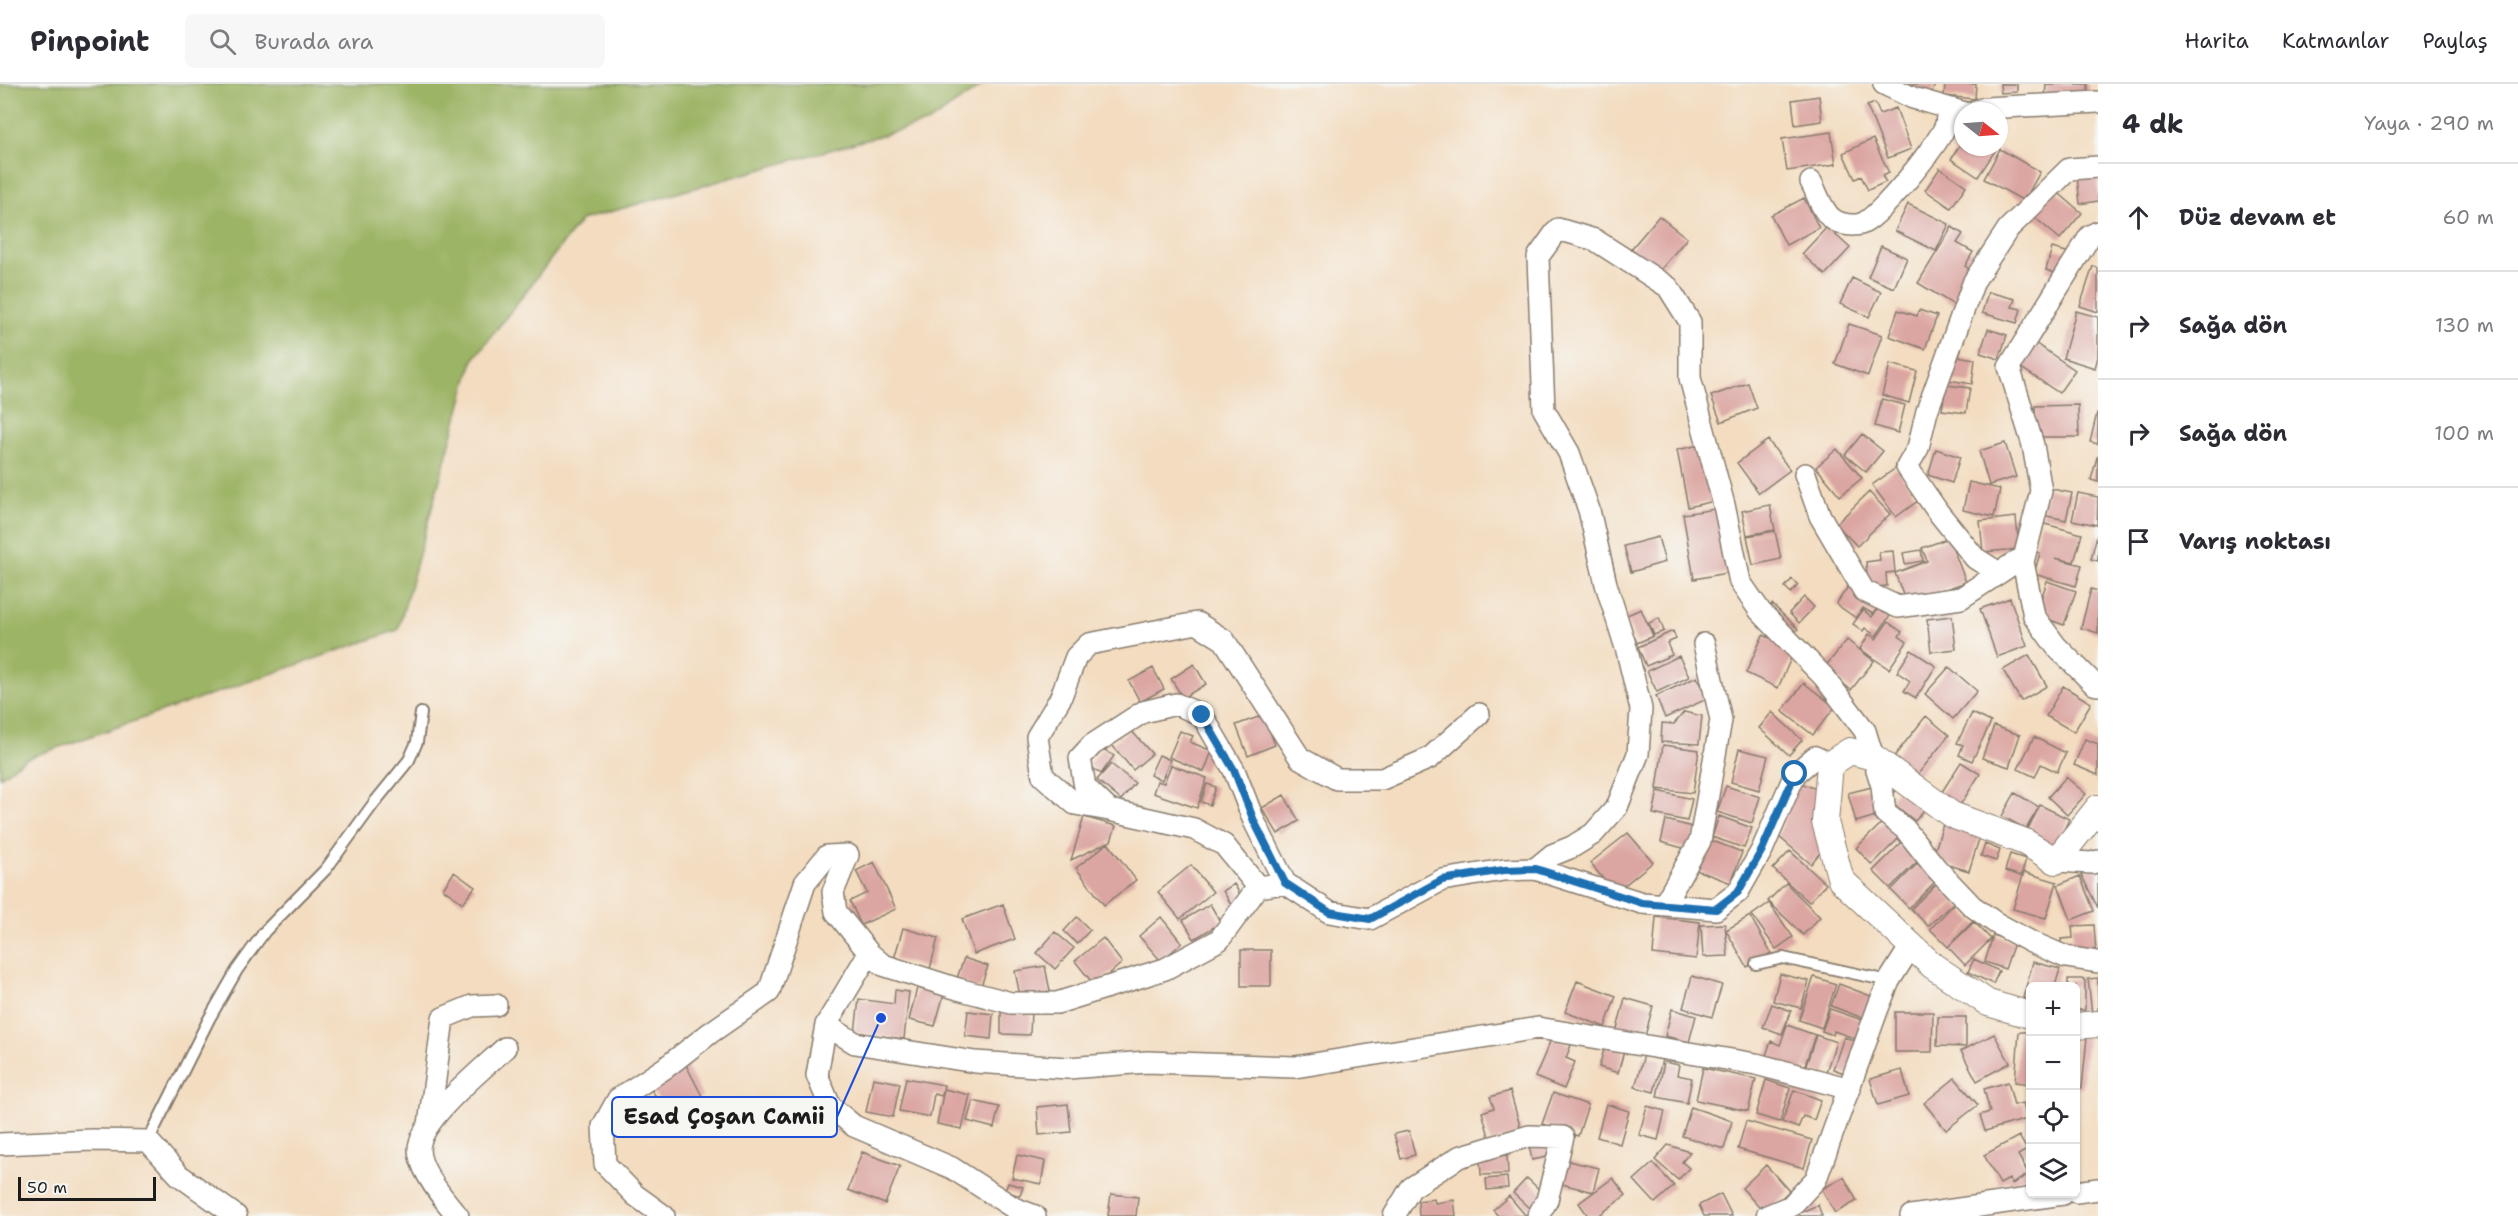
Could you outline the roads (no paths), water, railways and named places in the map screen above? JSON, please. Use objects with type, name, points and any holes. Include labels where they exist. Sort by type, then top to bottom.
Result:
[{"type":"street","points":[[1884,84],[1913,98],[1954,111]]},
{"type":"street","points":[[2008,107],[2098,102]]},
{"type":"street","points":[[1811,182],[1820,204],[1832,220],[1842,224],[1862,224],[1885,206],[1939,139],[1954,113]]},
{"type":"street","points":[[1998,573],[1975,558],[1938,512],[1907,467],[1918,448],[1927,411],[1974,281],[2008,229],[2069,169],[2098,167]]},
{"type":"street","points":[[1536,869],[1552,855],[1572,847],[1593,834],[1617,807],[1638,754],[1641,709],[1627,651],[1606,584],[1589,510],[1569,453],[1544,410],[1538,257],[1558,229],[1595,240],[1668,287],[1690,322],[1690,378],[1724,505],[1740,582],[1760,611],[1824,677],[1864,731],[1882,786],[1886,813],[1905,829],[1936,868],[1972,906],[1996,923],[2066,957],[2098,962]]},
{"type":"street","points":[[2098,232],[2090,236],[2009,367],[2032,446],[2041,491],[2023,562],[2034,616],[2056,646],[2094,684],[2098,685]]},
{"type":"street","points":[[1805,474],[1820,516],[1864,591],[1898,607],[1961,598],[2017,561],[2023,562]]},
{"type":"street","points":[[1258,887],[1224,845],[1194,830],[1076,804],[1043,776],[1037,737],[1045,720],[1060,699],[1076,657],[1089,644],[1197,623],[1224,640],[1300,758],[1337,779],[1382,779],[1430,758],[1479,714]]},
{"type":"street","points":[[1665,903],[1700,841],[1721,720],[1704,644]]},
{"type":"street","points":[[1109,810],[1085,787],[1080,758],[1092,745],[1143,712],[1176,704],[1202,715],[1234,770],[1254,821],[1285,883],[1329,912],[1370,919],[1442,880],[1504,870],[1536,869],[1642,903],[1665,903],[1716,909],[1738,892],[1762,850],[1795,774],[1815,756],[1830,764]]},
{"type":"street","points":[[1830,764],[1850,751],[1874,757],[1952,815],[2025,842],[2056,861],[2092,863],[2098,861]]},
{"type":"street","points":[[1830,764],[1825,822],[1841,880],[1933,966],[1988,1003],[2026,1014]]},
{"type":"street","points":[[2056,861],[2098,808]]},
{"type":"street","points":[[664,1216],[635,1195],[605,1164],[603,1126],[618,1099],[769,993],[805,883],[827,856],[848,855],[833,892],[836,912],[869,953],[883,965],[1011,1003],[1057,1003],[1165,969],[1219,940],[1258,887],[1285,883]]},
{"type":"street","points":[[1767,1216],[1791,1206],[1816,1179],[1889,981],[1911,946]]},
{"type":"street","points":[[869,953],[826,1025],[817,1075],[830,1106],[854,1126],[952,1168],[1014,1208],[1035,1216]]},
{"type":"street","points":[[429,1125],[443,1018],[472,1006],[496,1005]]},
{"type":"street","points":[[2080,1026],[2098,1024]]},
{"type":"street","points":[[826,1025],[855,1043],[975,1062],[1068,1068],[1147,1062],[1295,1067],[1538,1028],[1756,1064],[1850,1089]]},
{"type":"street","points":[[458,1216],[446,1204],[422,1165],[419,1148],[429,1125],[440,1109],[505,1048]]},
{"type":"street","points":[[1394,1216],[1411,1188],[1459,1157],[1530,1136],[1563,1137],[1547,1200],[1538,1216]]},
{"type":"street","points":[[0,1144],[148,1140],[179,1175],[236,1216]]},
{"type":"street","points":[[2080,1191],[2098,1189]]},
{"type":"street","points":[[1911,1216],[2035,1198]]},
{"type":"lane","points":[[148,1140],[209,1019],[237,970],[265,931],[326,869],[409,760],[417,742],[422,713]]},
{"type":"lane","points":[[1756,964],[1783,958],[1889,981]]},
{"type":"place","name":"Esad Çoşan Camii","points":[[881,1018]]}]
